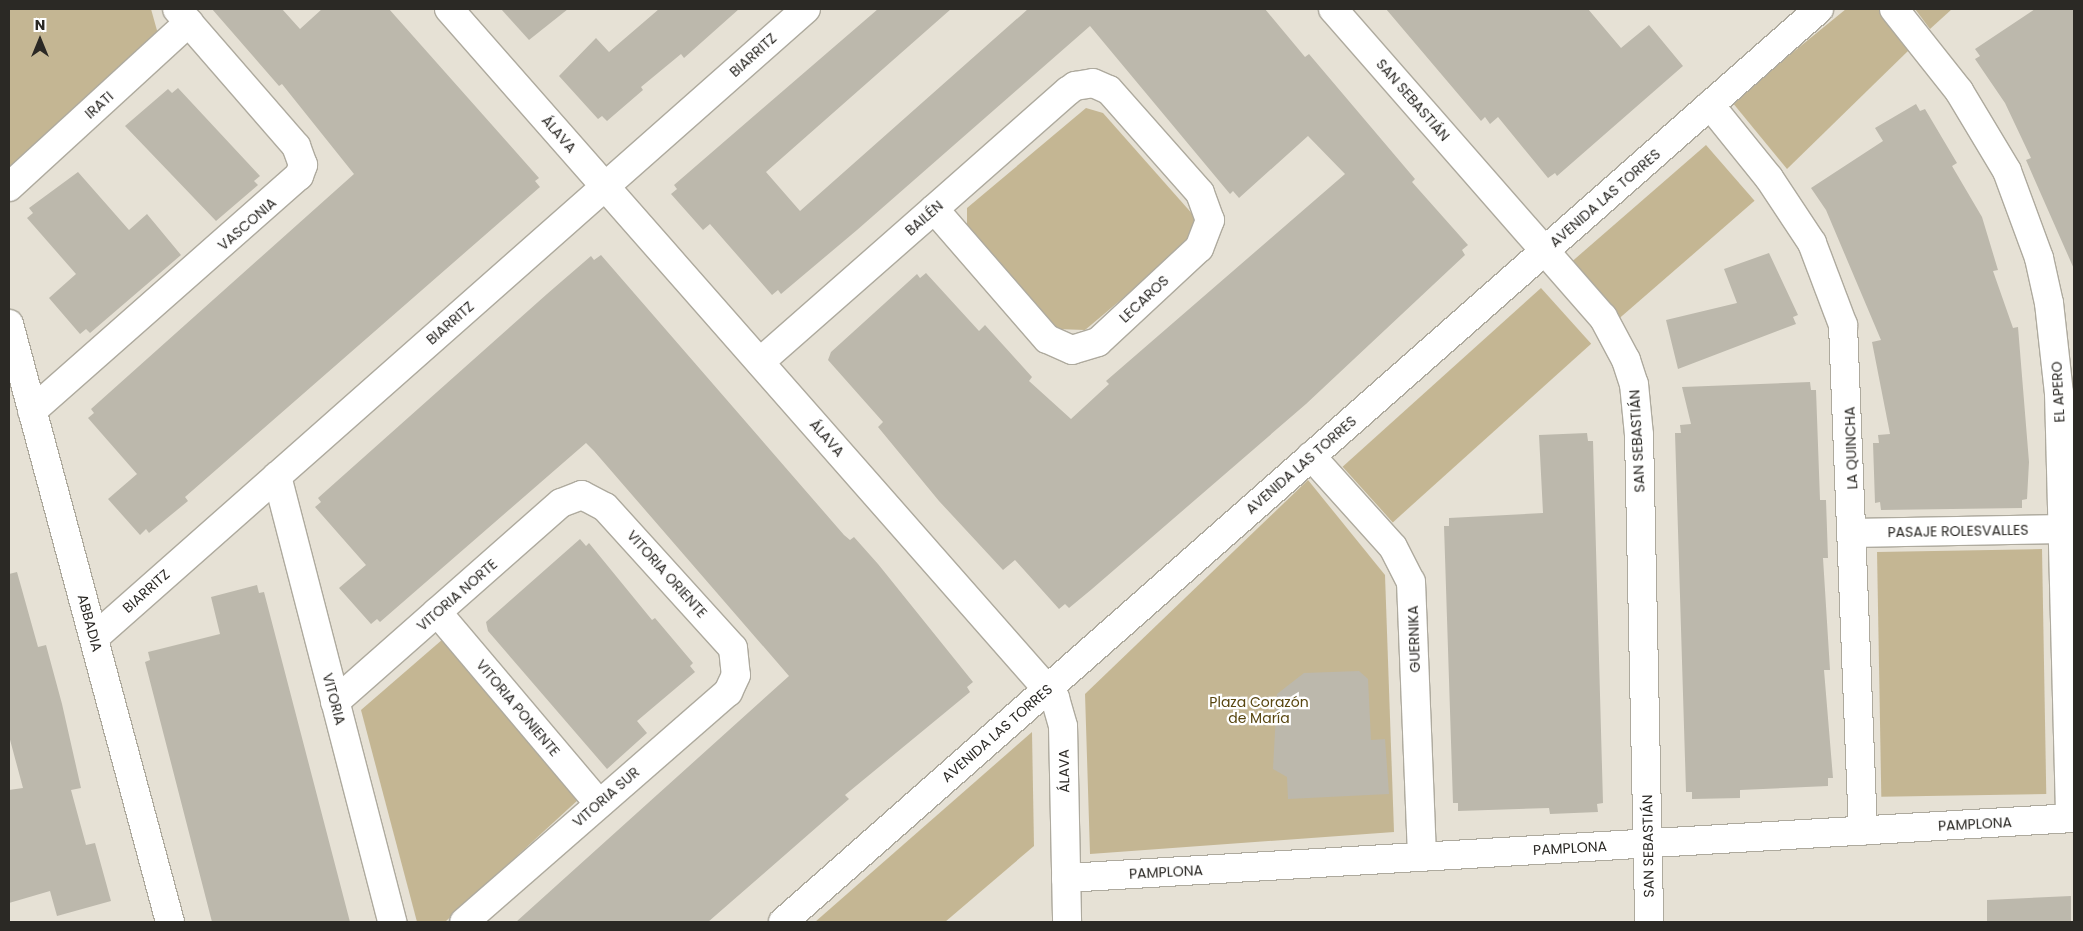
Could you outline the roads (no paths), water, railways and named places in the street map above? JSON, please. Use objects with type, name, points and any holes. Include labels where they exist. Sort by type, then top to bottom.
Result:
[{"type":"street","name":"ÁLAVA","points":[[449,9],[1048,688],[1063,726],[1067,922]]},
{"type":"street","name":"BIARRITZ","points":[[94,638],[806,9]]},
{"type":"street","name":"SAN SEBASTIÁN","points":[[1333,9],[1603,317],[1634,384],[1649,922]]},
{"type":"street","name":"AVENIDA LAS TORRES","points":[[783,922],[1819,9]]},
{"type":"street","name":"EL APERO","points":[[1894,9],[1985,130],[2006,171],[2036,249],[2056,348],[2072,818]]},
{"type":"street","name":"IRATI","points":[[9,187],[183,16]]},
{"type":"street","name":"VASCONIA","points":[[32,411],[300,176],[303,165],[296,146],[183,16]]},
{"type":"street","name":"LECAROS","points":[[934,209],[1047,339],[1072,350],[1098,342],[1199,248],[1210,220],[1200,193],[1110,90],[1093,83]]},
{"type":"street","name":"BAILÉN","points":[[760,362],[1068,91],[1093,83]]},
{"type":"street","name":"LA QUINCHA","points":[[1710,105],[1795,216],[1812,243],[1836,299],[1847,352],[1863,831]]},
{"type":"street","name":"ABBADIA","points":[[9,324],[170,922]]},
{"type":"street","name":"GUERNIKA","points":[[1311,456],[1393,547],[1410,582],[1422,857]]},
{"type":"street","name":"VITORIA","points":[[277,476],[392,922]]},
{"type":"street","name":"VITORIA NORTE","points":[[335,702],[568,498],[582,495]]},
{"type":"street","name":"VITORIA ORIENTE","points":[[582,495],[605,507],[709,620],[733,648],[737,666]]},
{"type":"street","name":"PASAJE ROLESVALLES","points":[[1854,533],[2062,529]]},
{"type":"street","name":"VITORIA PONIENTE","points":[[437,612],[599,804]]},
{"type":"street","name":"VITORIA SUR","points":[[464,922],[728,692],[737,666]]},
{"type":"street","name":"PAMPLONA","points":[[1066,878],[2072,818]]},
{"type":"park label","name":"Plaza Corazón de María","points":[[1259,710]]}]
